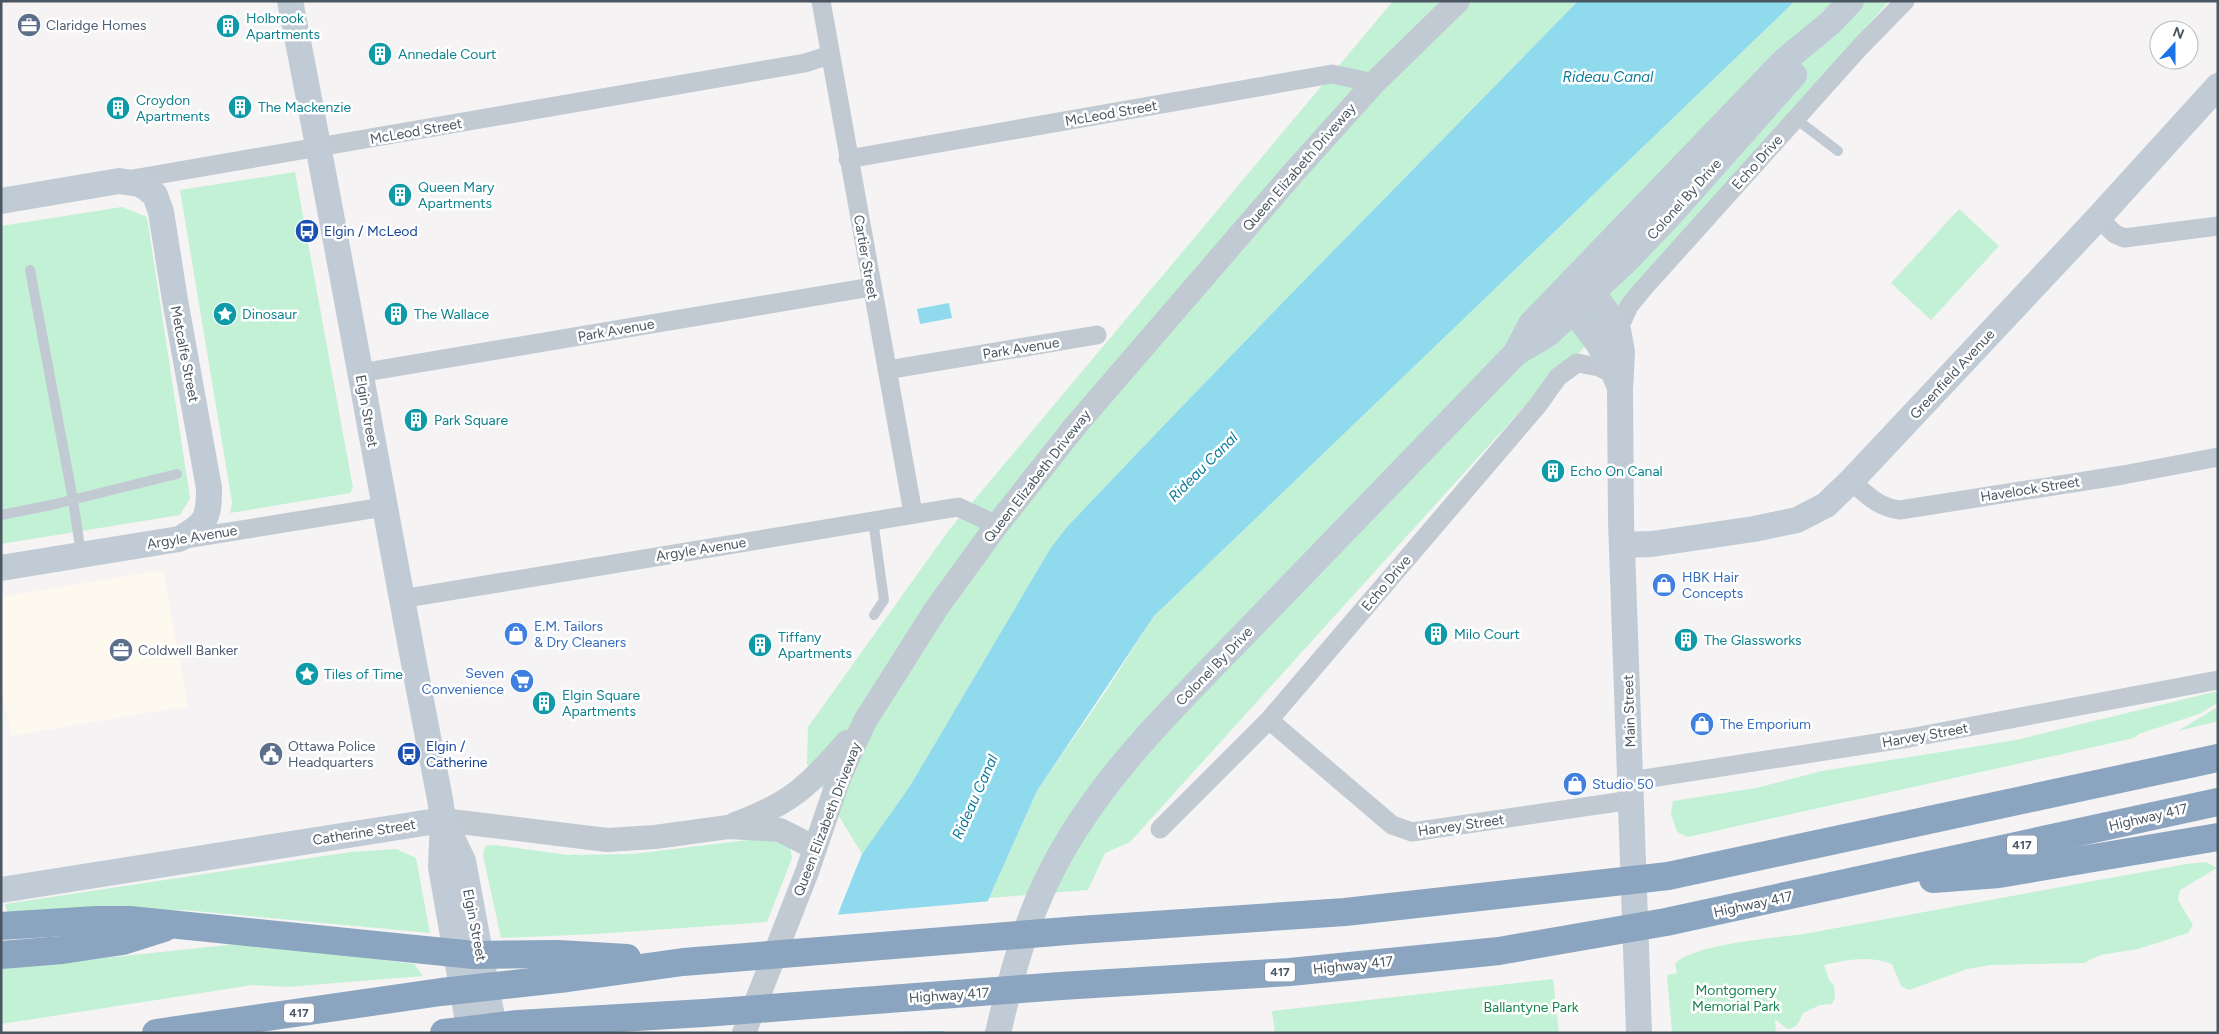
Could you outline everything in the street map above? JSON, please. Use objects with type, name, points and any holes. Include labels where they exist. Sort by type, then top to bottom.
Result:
[{"type":"highway","name":"417","points":[[156,1033],[441,992],[510,986],[684,962],[1080,930],[1346,912],[1668,876],[2218,758]]},
{"type":"highway","name":"Highway 417","points":[[444,1033],[1061,986],[1290,972],[1499,951],[1666,922],[2218,802]]},
{"type":"highway","points":[[1827,888],[1999,874],[2218,837]]},
{"type":"highway","points":[[1,926],[96,920],[130,920],[434,952],[505,955],[558,954],[684,962]]},
{"type":"highway","points":[[1,955],[62,950],[123,941],[172,925]]},
{"type":"highway","points":[[617,1033],[704,1014]]},
{"type":"main road","name":"Elgin Street","points":[[290,1],[319,148],[443,820],[441,867],[470,1033]]},
{"type":"main road","name":"Colonel By Drive","points":[[998,1033],[1014,962],[1037,901],[1052,870],[1102,789],[1179,702],[1516,353],[1548,334],[1565,304],[1784,61],[1830,23],[1851,1]]},
{"type":"main road","name":"Colonel By Drive","points":[[1565,304],[1592,293],[1670,215],[1793,77],[1830,23]]},
{"type":"main road","name":"Greenfield Avenue","points":[[1622,545],[1652,544],[1797,520],[1826,505],[1851,481],[2098,218],[2218,86]]},
{"type":"main road","name":"McLeod Street","points":[[1,201],[119,181]]},
{"type":"main road","name":"Metcalfe Street","points":[[119,181],[139,184],[145,187],[155,195],[161,212],[209,488],[208,515],[198,528],[179,540]]},
{"type":"main road","name":"Main Street","points":[[1592,293],[1618,330],[1622,352],[1617,382],[1639,1033]]},
{"type":"main road","name":"Main Street","points":[[1565,304],[1603,348],[1617,382]]},
{"type":"main road","name":"Argyle Avenue","points":[[1,568],[80,554],[179,540]]},
{"type":"main road","name":"Elgin Street","points":[[443,820],[463,861],[507,1028]]},
{"type":"main road","name":"Catherine Street","points":[[1,890],[443,820]]},
{"type":"street","name":"Cartier Street","points":[[821,1],[912,513]]},
{"type":"street","name":"Queen Elizabeth Driveway","points":[[744,1033],[815,848],[838,781],[865,721],[936,609],[997,525],[1076,425],[1294,172],[1374,83],[1458,1]]},
{"type":"street","name":"Echo Drive","points":[[1618,330],[1629,306],[1642,290],[1860,47],[1905,1]]},
{"type":"street","name":"McLeod Street","points":[[119,181],[805,64],[830,55]]},
{"type":"street","name":"McLeod Street","points":[[848,159],[1332,74],[1374,83]]},
{"type":"street","points":[[2098,218],[2115,234],[2124,238],[2218,226]]},
{"type":"street","name":"Park Avenue","points":[[360,373],[872,286]]},
{"type":"street","name":"Park Avenue","points":[[887,370],[1097,335]]},
{"type":"street","name":"Echo Drive","points":[[1160,828],[1269,720],[1538,405],[1558,377],[1577,363],[1594,365],[1617,382]]},
{"type":"street","name":"Havelock Street","points":[[1851,481],[1879,505],[1888,509],[1900,510],[2122,475],[2218,457]]},
{"type":"street","name":"Argyle Avenue","points":[[179,540],[384,507]]},
{"type":"street","name":"Argyle Avenue","points":[[401,598],[958,507],[997,525]]},
{"type":"street","name":"Harvey Street","points":[[1269,720],[1392,825],[1412,832],[2218,680]]},
{"type":"street","points":[[728,827],[770,810],[794,796],[818,775],[865,721]]},
{"type":"street","name":"Catherine Street","points":[[443,820],[607,840],[655,837],[728,827]]},
{"type":"street","points":[[728,827],[780,830],[815,848]]},
{"type":"lane","points":[[1796,119],[1838,151]]},
{"type":"lane","points":[[30,270],[73,500],[80,554]]},
{"type":"lane","points":[[1,514],[73,500],[177,474]]},
{"type":"lane","points":[[873,520],[884,600],[874,615]]},
{"type":"shaded area","points":[[163,570],[188,706],[11,736],[1,687],[1,597]]},
{"type":"green space","points":[[1393,1],[1578,1],[1257,329],[1066,528],[1050,549],[910,786],[862,854],[807,764],[808,727],[949,530]]},
{"type":"green space","points":[[1795,1],[1889,1],[1581,351],[1530,400],[1130,842],[1105,853],[1088,890],[989,898],[1037,791],[1104,694],[1154,616]]},
{"type":"green space","points":[[295,172],[353,488],[350,493],[230,513],[232,502],[180,190]]},
{"type":"green space","points":[[122,207],[147,217],[190,498],[180,515],[1,544],[1,226]]},
{"type":"green space","points":[[1959,209],[1999,246],[1931,320],[1891,283]]},
{"type":"green space","points":[[2214,692],[2218,693],[2218,703],[2199,714],[2139,734],[2134,738],[1688,837],[1677,832],[1671,814],[1673,801],[1756,788],[1822,771],[2016,740]]},
{"type":"green space","points":[[2216,708],[2218,721],[2178,731]]},
{"type":"green space","points":[[772,837],[790,847],[792,858],[767,922],[596,934],[501,938],[483,855],[485,846],[495,845],[568,855],[633,854]]},
{"type":"green space","points":[[396,849],[416,858],[430,933],[185,910],[8,914],[5,904],[351,852]]},
{"type":"green space","name":"Montgomery Memorial Park","points":[[2206,862],[2217,868],[2180,890],[2178,900],[2193,925],[2188,933],[2138,949],[2100,955],[2084,963],[1991,965],[1967,969],[1909,990],[1901,986],[1892,964],[1866,959],[1841,961],[1824,965],[1829,980],[1834,985],[1835,998],[1832,1004],[1820,1005],[1803,1013],[1798,1024],[1794,1027],[1787,1029],[1775,1019],[1776,1033],[1672,1033],[1667,975],[1677,973],[1675,964],[1696,952],[1713,947],[1798,935]]},
{"type":"green space","points":[[246,943],[414,964],[423,976],[286,987],[253,985],[1,1024],[1,969]]},
{"type":"green space","name":"Ballantyne Park","points":[[1553,979],[1559,1033],[1275,1033],[1272,1011]]},
{"type":"water","name":"Rideau Canal","points":[[1578,1],[1795,1],[1154,616],[1037,791],[989,898],[944,1033],[798,1033],[841,906],[862,854],[910,786],[1050,549],[1066,528],[1193,395]]},
{"type":"water","points":[[949,303],[952,318],[920,324],[917,309]]},
{"type":"pier","points":[[991,901],[947,1031],[795,1033],[835,915]]},
{"type":"place","name":"Claridge Homes","points":[[29,25]]},
{"type":"place","name":"Holbrook Apartments","points":[[228,26]]},
{"type":"place","name":"Annedale Court","points":[[380,54]]},
{"type":"place","name":"The Mackenzie","points":[[240,107]]},
{"type":"place","name":"Croydon Apartments","points":[[118,108]]},
{"type":"place","name":"Queen Mary Apartments","points":[[400,195]]},
{"type":"place","name":"Elgin / McLeod","points":[[307,231]]},
{"type":"place","name":"Dinosaur","points":[[225,314]]},
{"type":"place","name":"The Wallace","points":[[396,314]]},
{"type":"place","name":"Park Square","points":[[416,420]]},
{"type":"place","name":"Echo On Canal","points":[[1553,471]]},
{"type":"place","name":"HBK Hair Concepts","points":[[1664,585]]},
{"type":"place","name":"E.M. Tailors & Dry Cleaners","points":[[516,634]]},
{"type":"place","name":"Milo Court","points":[[1436,634]]},
{"type":"place","name":"The Glassworks","points":[[1686,640]]},
{"type":"place","name":"Tiffany Apartments","points":[[760,645]]},
{"type":"place","name":"Coldwell Banker","points":[[121,650]]},
{"type":"place","name":"Tiles of Time","points":[[307,674]]},
{"type":"place","name":"Seven Convenience","points":[[522,681]]},
{"type":"place","name":"Elgin Square Apartments","points":[[544,703]]},
{"type":"place","name":"The Emporium","points":[[1702,724]]},
{"type":"place","name":"Ottawa Police Headquarters","points":[[271,754]]},
{"type":"place","name":"Elgin / Catherine","points":[[409,754]]},
{"type":"place","name":"Studio 50","points":[[1575,784]]}]
